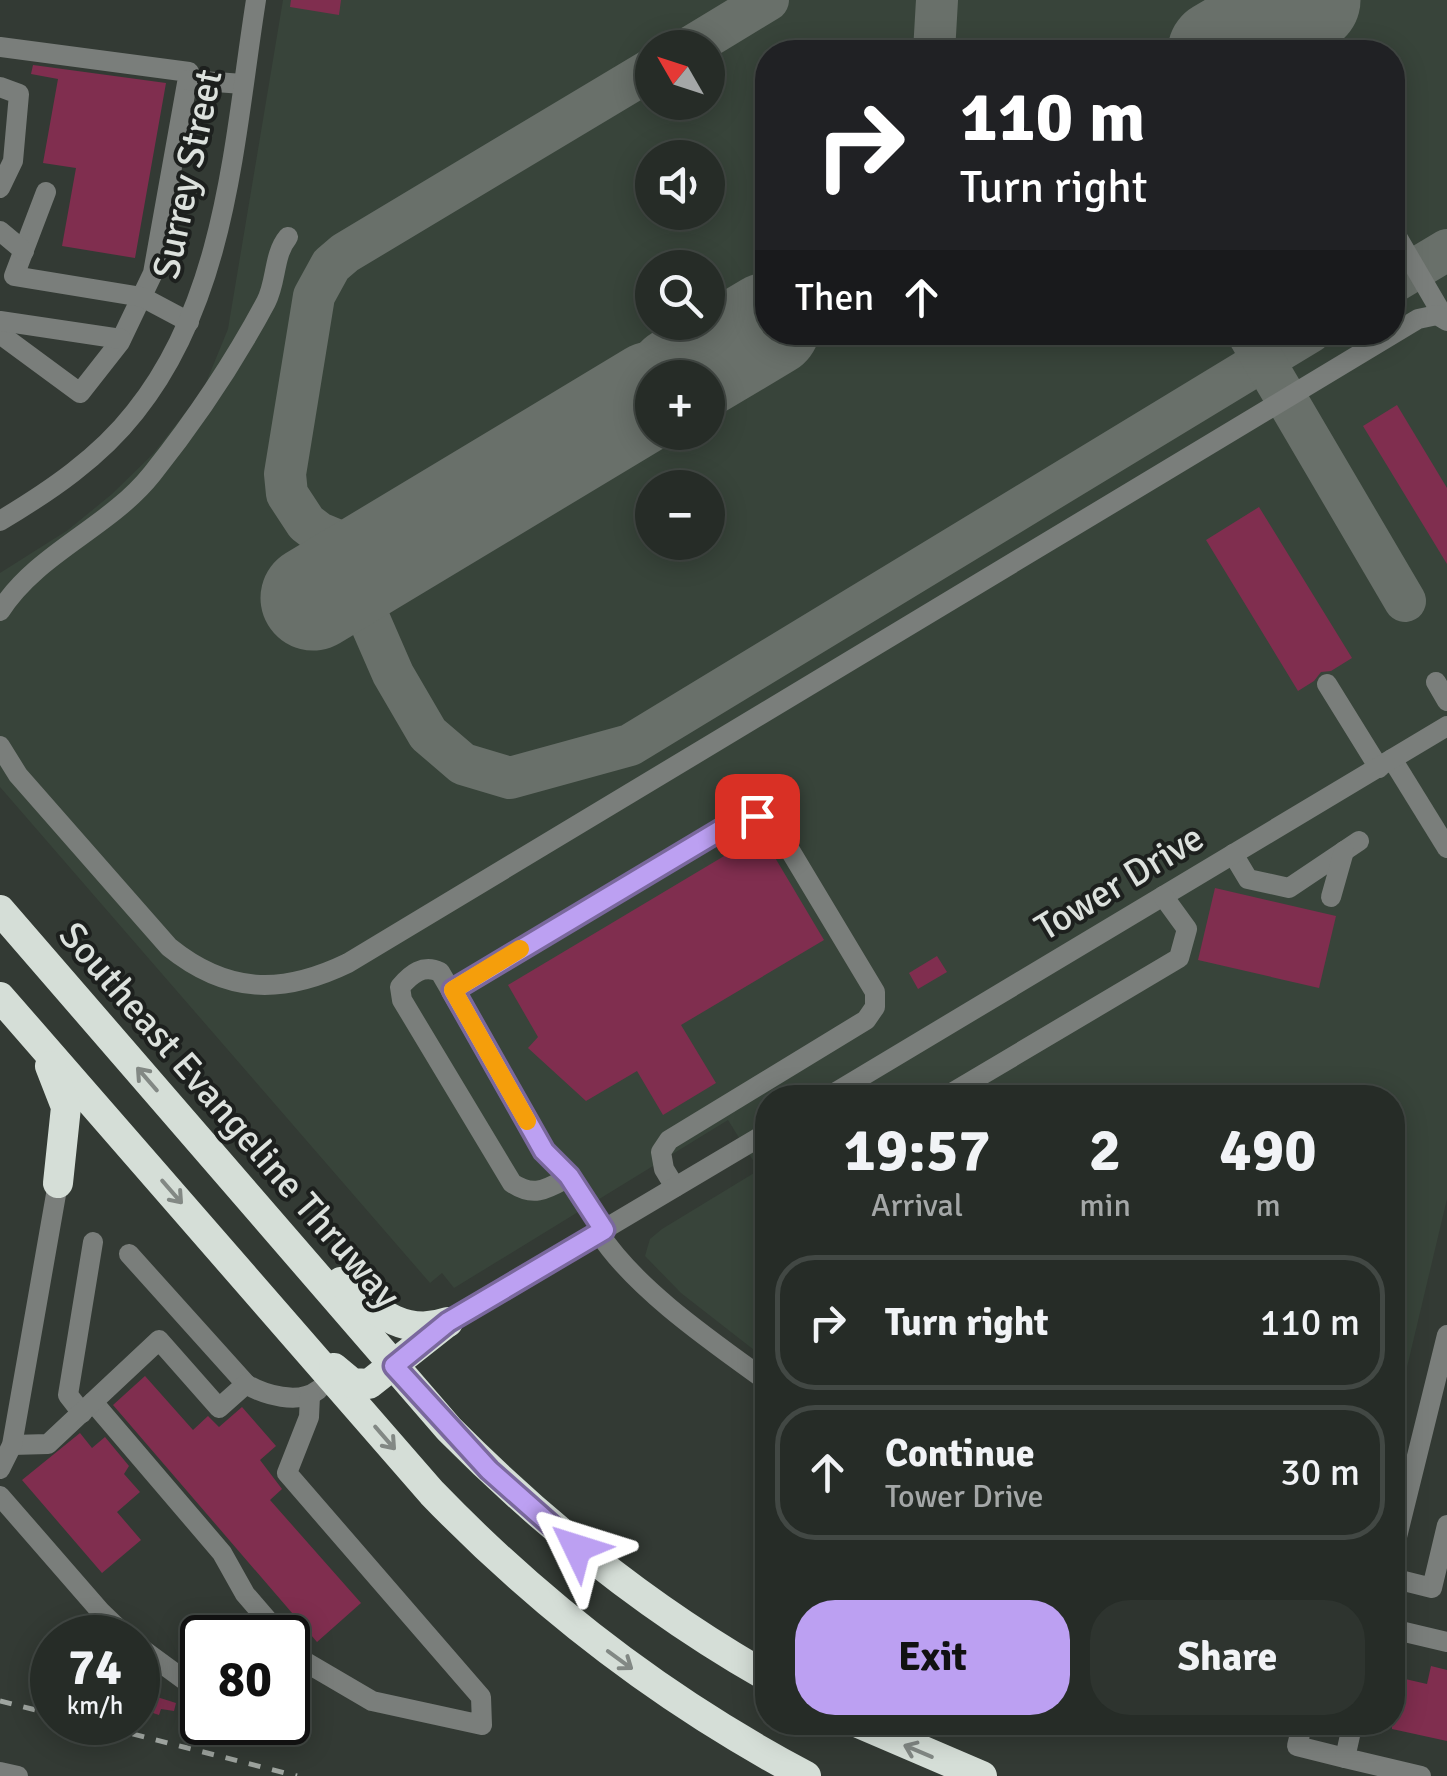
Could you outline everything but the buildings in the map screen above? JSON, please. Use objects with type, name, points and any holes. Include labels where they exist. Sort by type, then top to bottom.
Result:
[{"type":"highway","name":"Southeast Evangeline Thruway","points":[[0,910],[394,1366],[489,1470],[577,1548],[698,1635],[755,1669]]},
{"type":"highway","points":[[5,1013],[134,1149],[307,1344],[348,1380],[359,1385],[372,1383],[448,1322]]},
{"type":"highway","points":[[5,1013],[55,1073],[62,1089],[66,1107],[58,1183]]},
{"type":"highway","points":[[58,1183],[80,1141],[106,1136],[134,1149]]},
{"type":"highway","points":[[267,1218],[383,1316],[416,1328],[448,1322]]},
{"type":"highway","points":[[307,1344],[348,1352],[358,1337],[355,1320]]},
{"type":"highway","points":[[307,1344],[321,1387],[508,1570],[565,1618],[677,1700],[806,1776]]},
{"type":"highway","points":[[884,1735],[982,1776]]},
{"type":"street","name":"Surrey Street","points":[[0,522],[72,475],[124,425],[147,397],[189,322],[209,267],[226,188],[256,0]]},
{"type":"street","points":[[0,47],[189,72],[153,273],[122,340],[80,393],[0,334]]},
{"type":"street","points":[[188,80],[242,84]]},
{"type":"street","points":[[0,87],[19,94],[12,160],[0,188]]},
{"type":"street","points":[[46,192],[14,276],[142,298],[189,322]]},
{"type":"street","points":[[0,231],[24,251]]},
{"type":"street","points":[[0,611],[36,569],[149,478],[198,414],[260,313],[288,238]]},
{"type":"street","points":[[1405,250],[1446,320]]},
{"type":"street","points":[[1405,327],[1428,315],[1446,320]]},
{"type":"street","points":[[0,322],[122,340]]},
{"type":"street","points":[[0,746],[18,775],[134,910],[192,966],[237,982],[278,985],[306,980],[348,963],[1375,345]]},
{"type":"street","points":[[1436,682],[1447,701]]},
{"type":"street","points":[[1327,684],[1447,848]]},
{"type":"street","name":"Tower Drive","points":[[848,1085],[1447,726]]},
{"type":"street","points":[[453,990],[739,819],[757,816],[776,826],[875,992],[875,1007],[866,1020],[759,1085]]},
{"type":"street","points":[[1233,854],[1248,880],[1289,888],[1352,846],[1332,897]]},
{"type":"street","points":[[965,1085],[1179,958],[1187,929],[1163,896]]},
{"type":"street","points":[[569,1176],[544,1191],[526,1192],[512,1184],[402,1000],[400,986],[413,972],[432,968],[440,972],[453,990],[544,1151],[569,1176],[610,1250],[709,1340],[755,1373]]},
{"type":"street","points":[[675,1188],[664,1168],[661,1152],[669,1140],[755,1088]]},
{"type":"street","points":[[448,1322],[755,1140]]},
{"type":"street","points":[[0,1469],[12,1445],[58,1183]]},
{"type":"street","points":[[93,1242],[68,1395],[88,1407],[222,1552],[245,1594],[263,1615]]},
{"type":"street","points":[[130,1254],[246,1384],[264,1395],[321,1387],[287,1473],[481,1697],[482,1725],[372,1701],[310,1665]]},
{"type":"street","points":[[1405,1505],[1447,1335]]},
{"type":"street","points":[[12,1445],[48,1444],[159,1340],[220,1408],[246,1384]]},
{"type":"street","points":[[0,1496],[104,1615]]},
{"type":"street","points":[[1405,1581],[1432,1588],[1447,1525]]},
{"type":"street","points":[[1405,1632],[1447,1642]]},
{"type":"street","points":[[1300,1735],[1297,1746],[1421,1776]]},
{"type":"street","points":[[1345,1758],[1350,1735]]},
{"type":"street","points":[[0,1772],[18,1776]]},
{"type":"shaded area","points":[[283,0],[1447,0],[1447,1199],[1405,1376],[1405,1085],[755,1085],[755,1164],[728,1120],[454,1288],[442,1273],[430,1283],[0,787],[0,573],[68,530],[153,454],[203,390],[228,329]]},
{"type":"shaded area","points":[[755,1172],[755,1351],[681,1293],[645,1256],[650,1239]]},
{"type":"taxiway","points":[[719,30],[768,0]]},
{"type":"taxiway","points":[[935,40],[937,0]]},
{"type":"taxiway","points":[[1258,30],[1277,0]]},
{"type":"taxiway","points":[[635,79],[345,253],[331,265],[314,296],[285,474],[287,494],[306,523],[319,533],[379,558],[366,612],[393,674],[428,734],[463,764],[510,778],[630,745],[1289,345]]},
{"type":"taxiway","points":[[1405,275],[1447,250]]},
{"type":"taxiway","points":[[1255,345],[1405,601]]},
{"type":"runway","points":[[1240,40],[1308,0]]},
{"type":"runway","points":[[709,360],[755,333]]},
{"type":"runway","points":[[313,598],[635,404]]},
{"type":"railway","points":[[0,1701],[30,1708]]},
{"type":"railway","points":[[160,1741],[297,1776]]},
{"type":"slow traffic","points":[[520,949],[453,990],[527,1121]]},
{"type":"route","points":[[577,1548],[489,1470],[394,1366],[448,1322],[604,1230],[569,1176],[544,1151],[453,990],[739,819],[757,816]]}]
